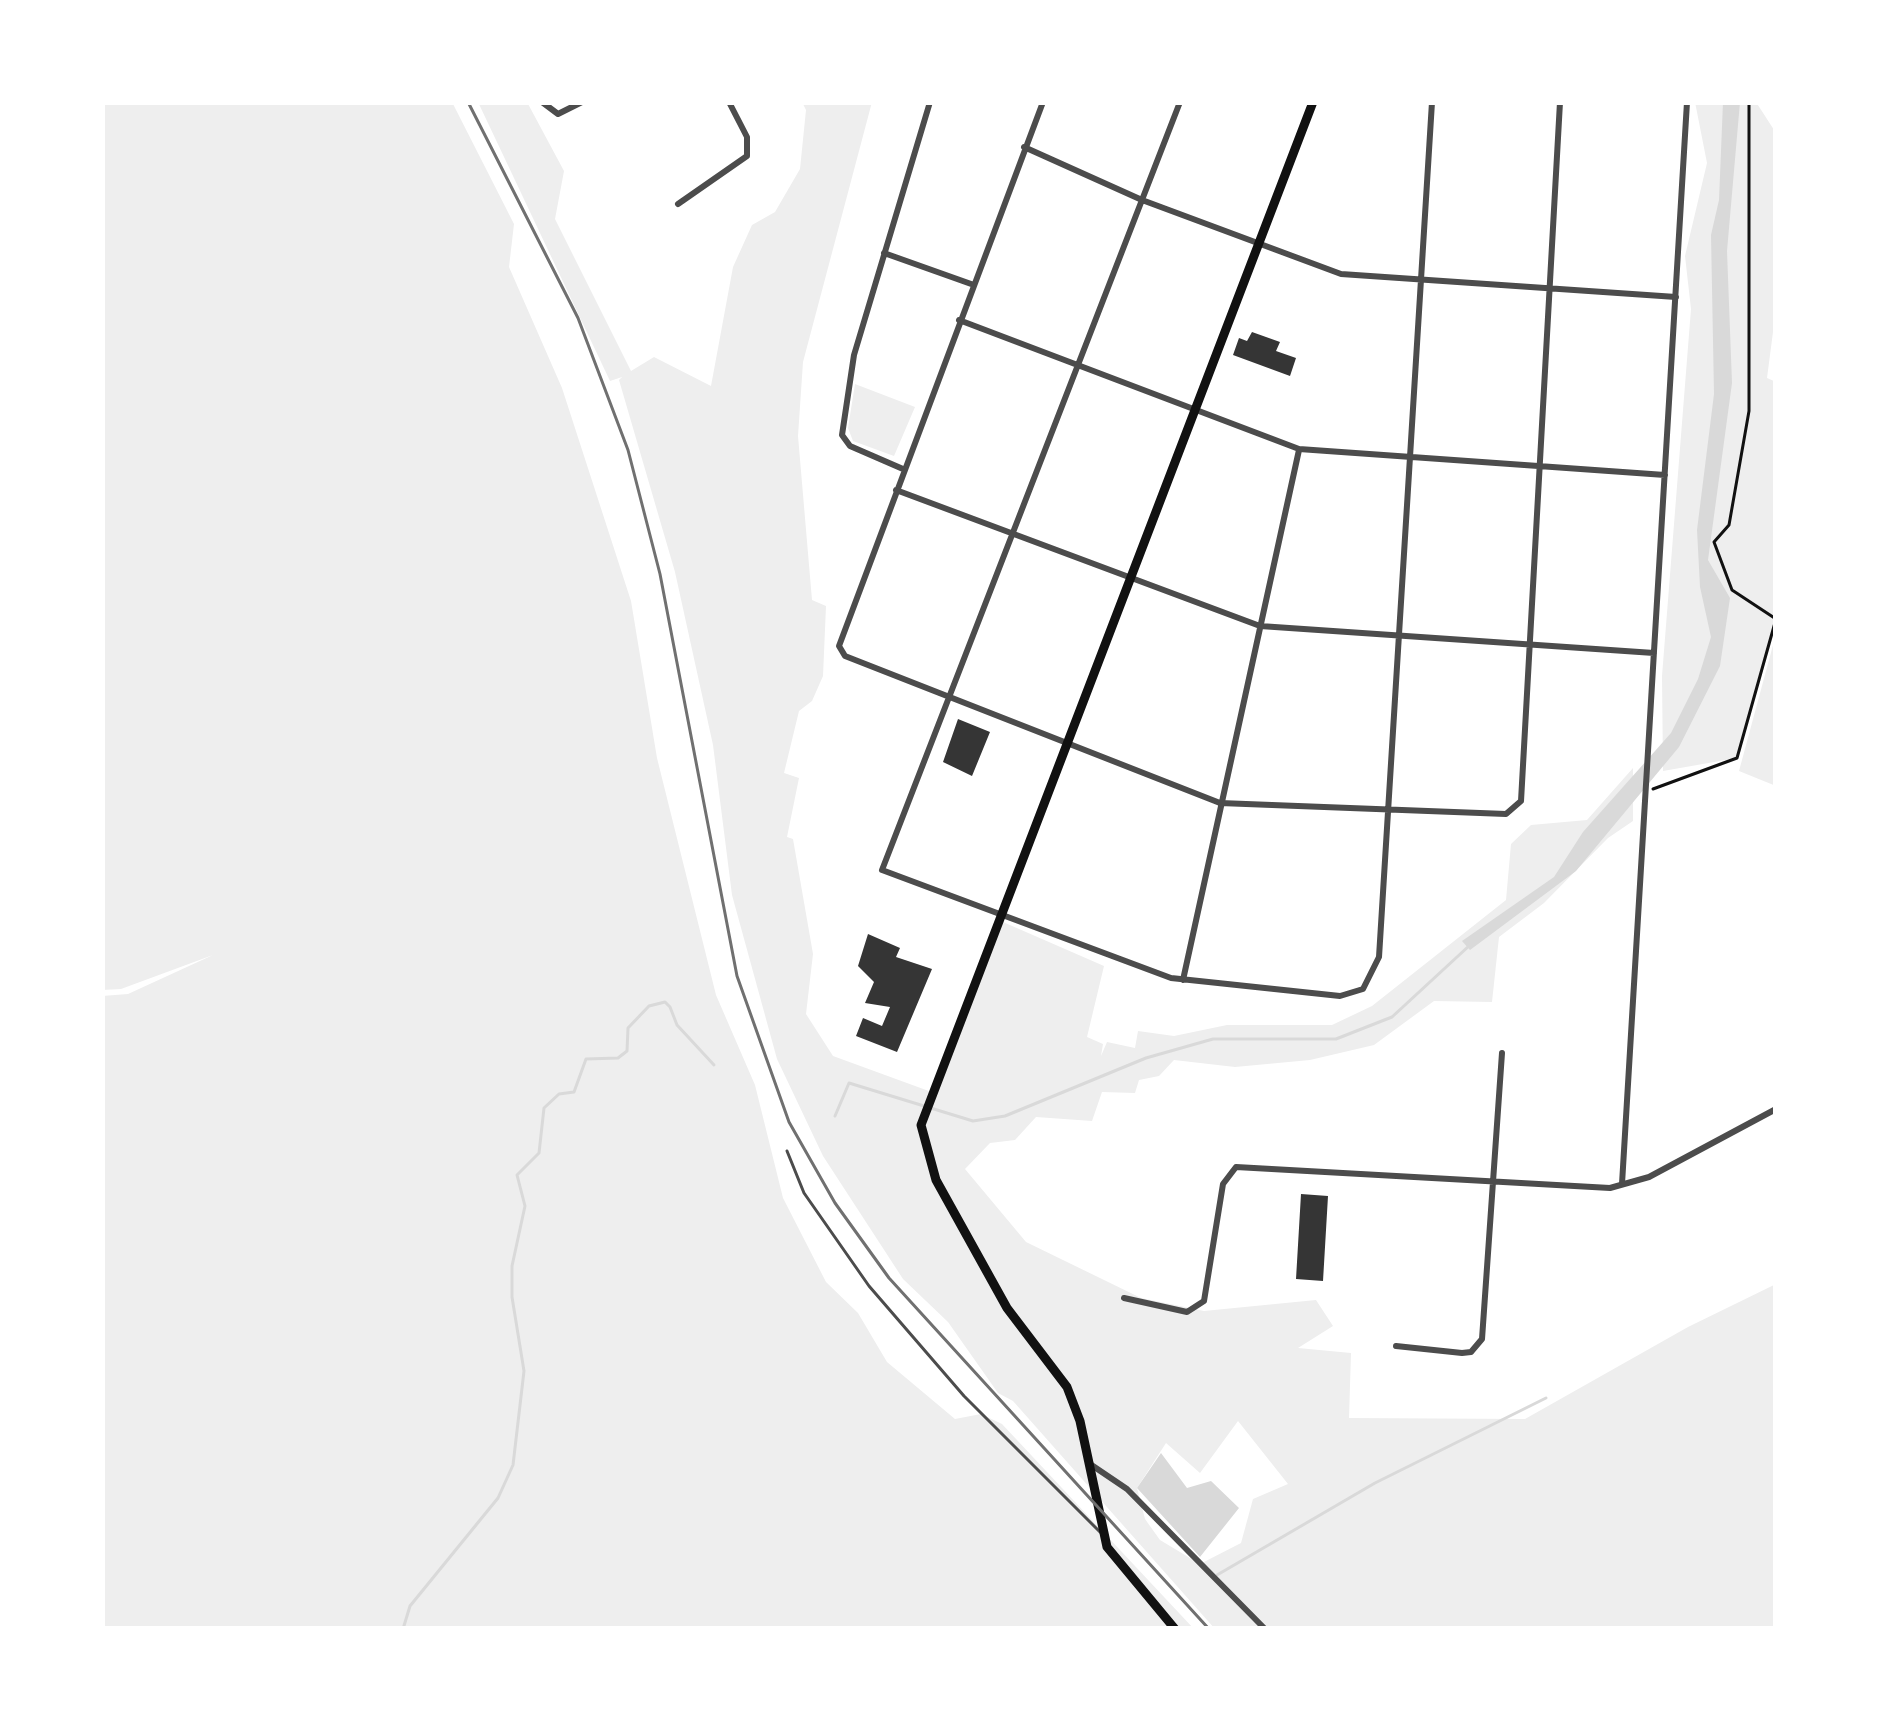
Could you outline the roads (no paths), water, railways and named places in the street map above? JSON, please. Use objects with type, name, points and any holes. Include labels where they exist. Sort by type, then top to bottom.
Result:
[{"type":"main road","points":[[1175,1629],[1113,1558],[1101,1534],[1090,1464],[1067,1387],[1007,1308],[936,1180],[923,1148],[922,1111],[1313,102]]},
{"type":"street","points":[[542,102],[552,113],[582,102]]},
{"type":"street","points":[[678,204],[747,156],[747,137],[729,102]]},
{"type":"street","points":[[903,469],[850,446],[842,435],[854,355],[930,102]]},
{"type":"street","points":[[1043,102],[839,646],[845,656],[1220,803],[1390,814],[1506,814],[1516,809],[1560,102]]},
{"type":"street","points":[[1180,102],[882,870],[1183,980],[1340,997],[1363,989],[1373,976],[1390,814],[1432,102]]},
{"type":"street","points":[[1622,1184],[1687,102]]},
{"type":"street","points":[[1024,146],[1142,200],[1341,274],[1676,297]]},
{"type":"street","points":[[884,253],[974,285]]},
{"type":"street","points":[[959,320],[1299,449],[1665,476]]},
{"type":"street","points":[[1183,980],[1299,449]]},
{"type":"street","points":[[896,490],[1260,626],[1654,653]]},
{"type":"street","points":[[1396,1346],[1462,1353],[1471,1352],[1482,1339],[1502,1053]]},
{"type":"street","points":[[1124,1298],[1187,1312],[1204,1301],[1223,1184],[1236,1167],[1622,1184],[1649,1177],[1776,1108]]},
{"type":"street","points":[[1090,1464],[1127,1489],[1265,1629]]},
{"type":"lane","points":[[787,1151],[804,1193],[869,1286],[964,1396],[1101,1534]]},
{"type":"waterway","points":[[835,1116],[849,1083],[973,1121],[1005,1116],[1146,1058],[1213,1039],[1336,1039],[1392,1017],[1470,945]]},
{"type":"waterway","points":[[403,1629],[410,1606],[498,1498],[513,1465],[524,1371],[512,1297],[512,1266],[525,1206],[517,1175],[539,1153],[544,1108],[559,1094],[574,1092],[586,1059],[618,1058],[627,1051],[628,1028],[649,1006],[665,1002],[677,1025],[714,1065]]},
{"type":"waterway","points":[[1217,1575],[1375,1483],[1546,1398]]},
{"type":"railway","points":[[468,102],[578,318],[628,450],[660,574],[737,976],[789,1122],[835,1203],[889,1278],[1209,1629]]}]
